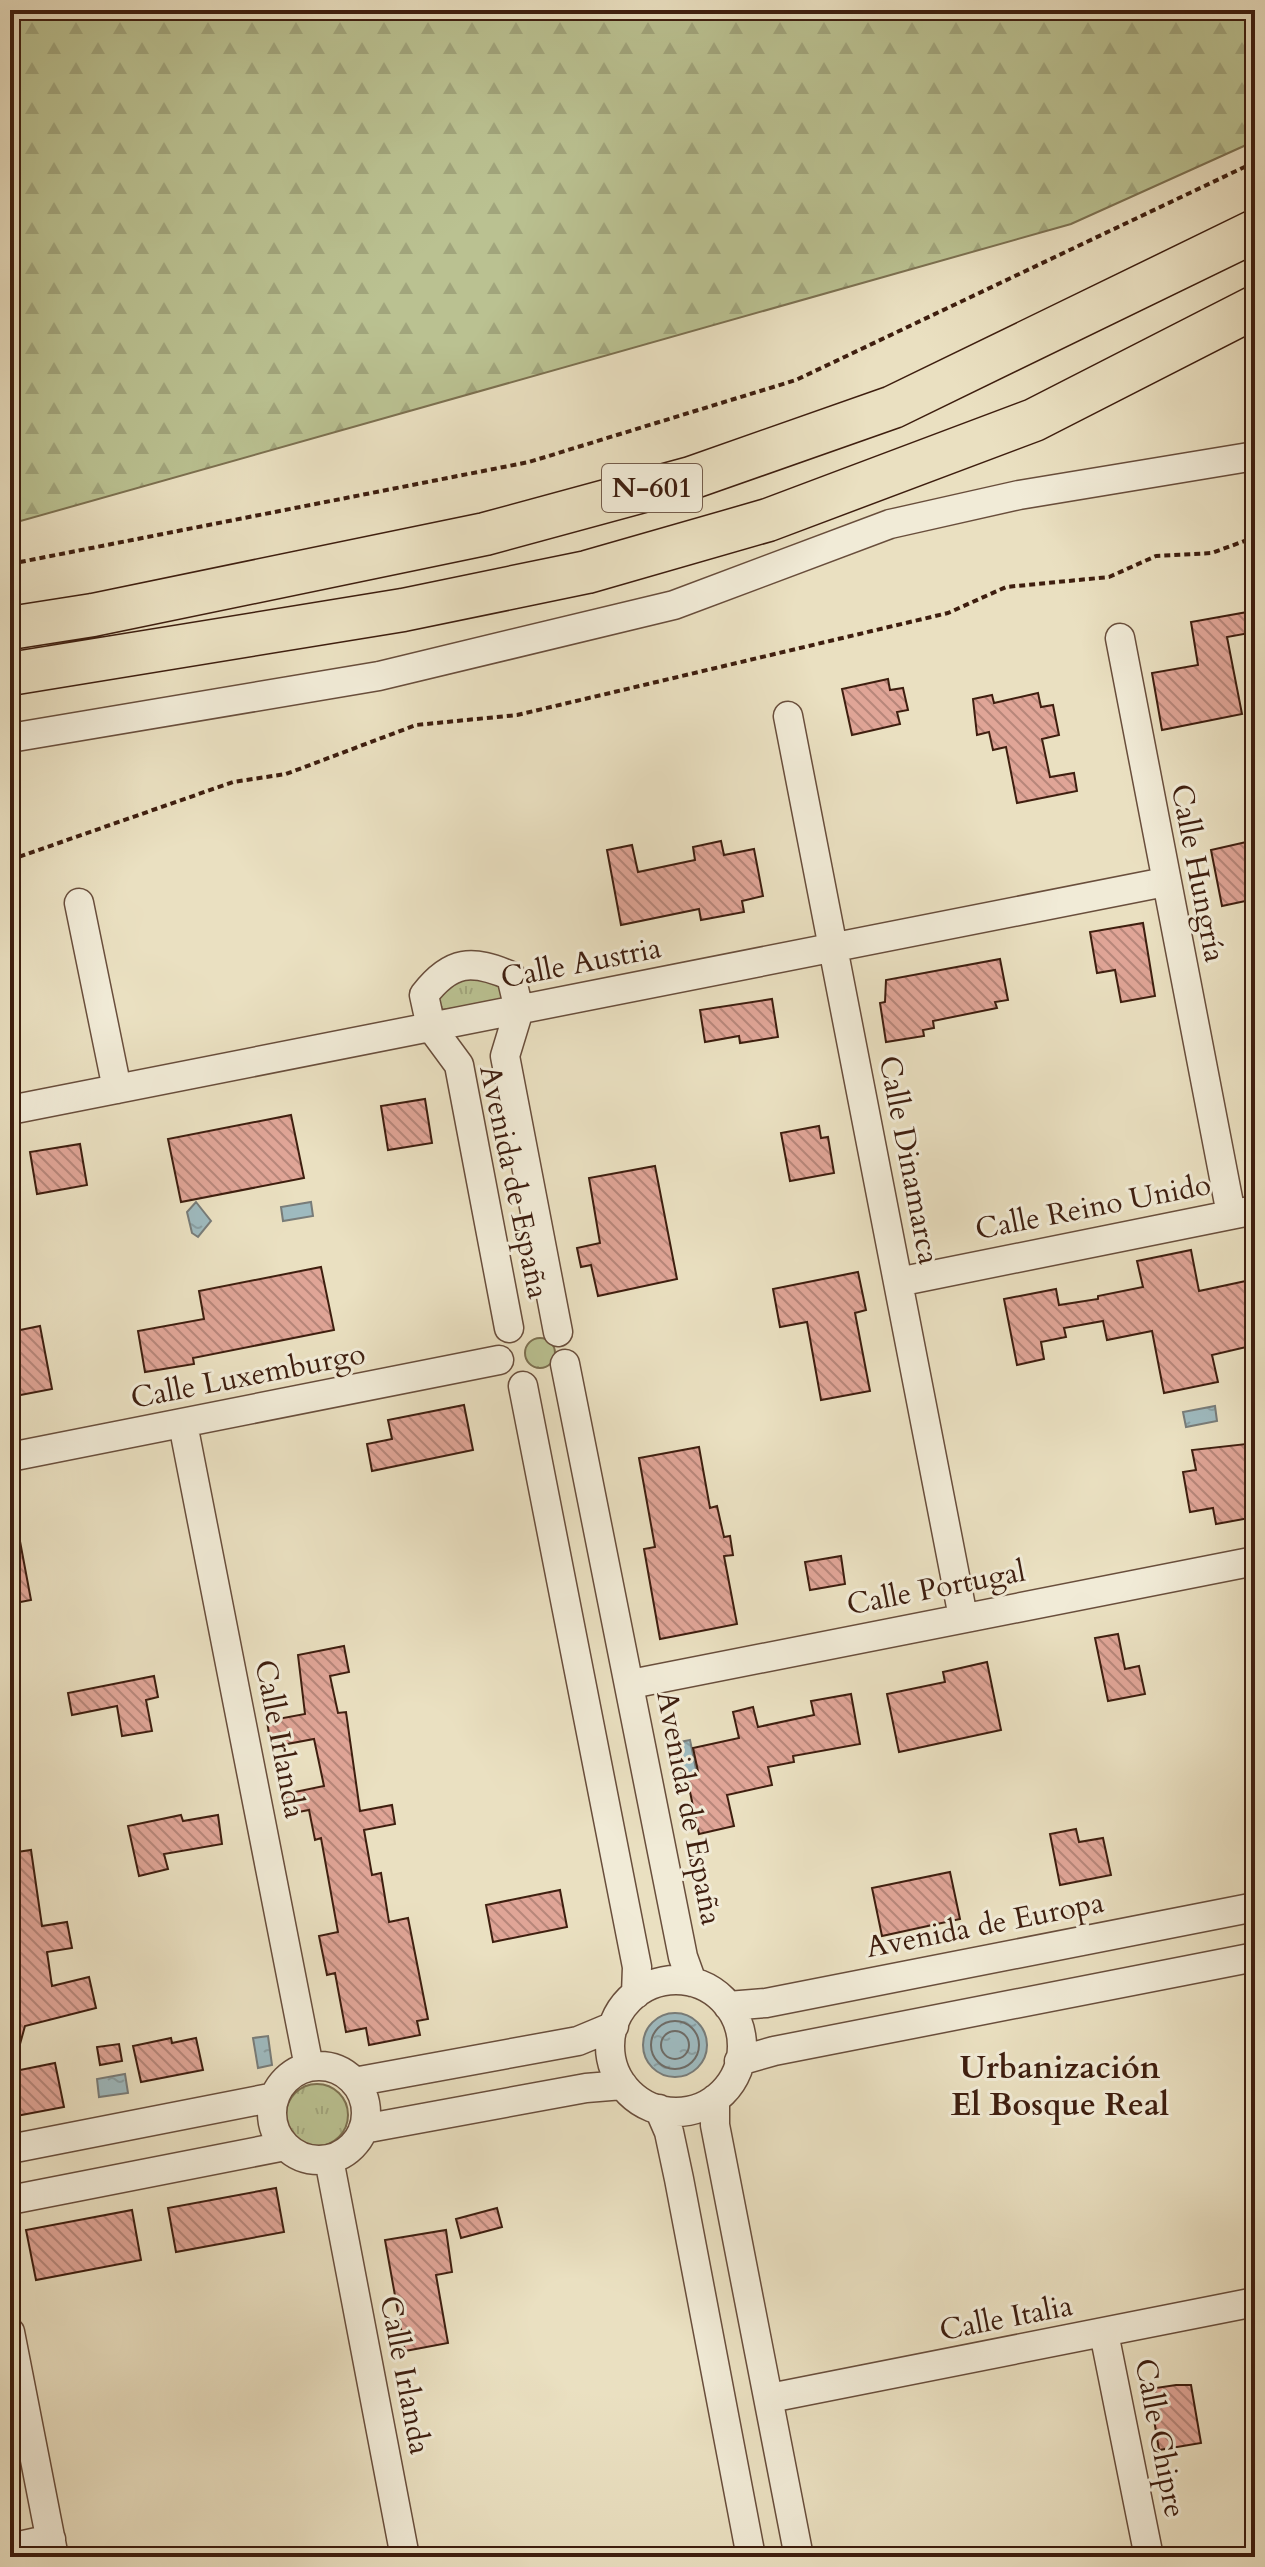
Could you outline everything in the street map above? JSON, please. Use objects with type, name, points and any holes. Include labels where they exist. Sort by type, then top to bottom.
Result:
[{"type":"highway","name":"N-601","points":[[10,628],[93,615],[485,534],[691,478],[893,407],[1255,231]]},
{"type":"highway","name":"N-601","points":[[10,674],[403,610],[587,572],[768,520],[1034,420],[1255,307]]},
{"type":"highway","points":[[1034,420],[1255,324]]},
{"type":"street","points":[[10,738],[379,676],[674,605],[835,542],[890,524],[1019,495],[1255,456]]},
{"type":"street","name":"Calle Hungría","points":[[1120,638],[1165,882],[1243,1212]]},
{"type":"street","name":"Calle Dinamarca","points":[[788,716],[963,1617]]},
{"type":"street","name":"Calle Austria","points":[[10,1110],[1165,882]]},
{"type":"street","points":[[79,903],[117,1089]]},
{"type":"street","points":[[431,1027],[424,995],[439,975],[460,965],[485,965],[511,976],[519,1010]]},
{"type":"street","name":"Avenida de España","points":[[519,1010],[505,1056],[558,1332]]},
{"type":"street","name":"Avenida de España","points":[[431,1027],[459,1065],[509,1328]]},
{"type":"street","name":"Calle Reino Unido","points":[[898,1282],[1243,1212]]},
{"type":"street","points":[[534,1318],[551,1324],[558,1332],[568,1355],[562,1373],[548,1385],[530,1389],[513,1383],[501,1370],[500,1343],[516,1322],[534,1318]]},
{"type":"street","name":"Calle Luxemburgo","points":[[10,1457],[499,1360]]},
{"type":"street","name":"Avenida de España","points":[[565,1364],[683,1957],[692,1982]]},
{"type":"street","points":[[523,1386],[637,1967],[636,1994]]},
{"type":"street","name":"Calle Irlanda","points":[[183,1424],[309,2067]]},
{"type":"street","name":"Calle Portugal","points":[[631,1684],[1255,1561]]},
{"type":"street","name":"Avenida de Europa","points":[[728,2006],[766,2003],[1255,1907]]},
{"type":"street","points":[[739,2061],[774,2051],[1255,1957]]},
{"type":"street","points":[[679,1978],[692,1982],[713,1989],[736,2015],[743,2049],[733,2083],[707,2106],[672,2114],[639,2103],[623,2085],[616,2076],[609,2042],[619,2009],[645,1985],[679,1978]]},
{"type":"street","points":[[354,2082],[578,2041],[614,2026]]},
{"type":"street","points":[[322,2064],[345,2072],[354,2082],[362,2091],[367,2115],[359,2139],[341,2156],[329,2159],[317,2161],[292,2154],[276,2135],[270,2110],[278,2086],[297,2069],[322,2064]]},
{"type":"street","points":[[363,2129],[586,2088],[623,2085]]},
{"type":"street","points":[[10,2149],[275,2097]]},
{"type":"street","points":[[715,2099],[715,2125],[799,2557]]},
{"type":"street","points":[[659,2109],[669,2132],[679,2179],[751,2557]]},
{"type":"street","points":[[10,2200],[285,2146]]},
{"type":"street","name":"Calle Irlanda","points":[[329,2159],[405,2557]]},
{"type":"street","name":"Calle Italia","points":[[770,2398],[1255,2302]]},
{"type":"street","points":[[10,2332],[53,2548],[10,2548]]},
{"type":"street","name":"Calle Chipre","points":[[1104,2333],[1149,2557]]},
{"type":"path","points":[[10,564],[529,462],[796,380],[1255,162]]},
{"type":"path","points":[[10,860],[233,782],[286,774],[416,725],[517,715],[948,613],[1006,587],[1109,577],[1156,556],[1212,553],[1255,537]]},
{"type":"green space","points":[[10,10],[1255,10],[1255,141],[1071,224],[10,524]]},
{"type":"green space","points":[[475,972],[508,989],[498,1003],[440,1010],[434,1000],[439,989]]},
{"type":"green space","points":[[540,1338],[551,1342],[555,1353],[551,1364],[540,1368],[529,1364],[525,1353],[529,1342]]},
{"type":"green space","points":[[317,2084],[329,2086],[339,2093],[346,2103],[346,2127],[339,2137],[329,2144],[317,2146],[305,2144],[295,2137],[288,2127],[286,2115],[288,2103],[295,2093],[305,2086]]},
{"type":"water","points":[[196,1202],[211,1221],[198,1237],[192,1233],[187,1212]]},
{"type":"water","points":[[311,1202],[313,1216],[283,1221],[281,1207]]},
{"type":"water","points":[[1215,1406],[1217,1421],[1186,1427],[1183,1412]]},
{"type":"water","points":[[690,1740],[697,1774],[682,1777],[675,1743]]},
{"type":"water","points":[[675,2013],[698,2022],[707,2045],[698,2068],[675,2077],[652,2068],[643,2045],[652,2022]]},
{"type":"water","points":[[268,2036],[272,2065],[258,2068],[253,2038]]},
{"type":"water","points":[[125,2074],[128,2093],[99,2097],[97,2079]]},
{"type":"building","points":[[1253,611],[1255,632],[1227,637],[1242,714],[1162,730],[1152,673],[1198,665],[1191,622]]},
{"type":"building","points":[[888,679],[890,690],[903,688],[908,710],[897,712],[900,724],[852,735],[842,689]]},
{"type":"building","points":[[1038,693],[1041,707],[1053,705],[1059,735],[1042,739],[1050,777],[1074,773],[1077,791],[1017,803],[1006,747],[993,750],[989,732],[977,735],[973,699],[992,695],[994,703]]},
{"type":"building","points":[[1255,840],[1255,899],[1222,906],[1211,850]]},
{"type":"building","points":[[721,841],[724,855],[754,849],[763,896],[742,901],[744,912],[701,920],[699,909],[621,925],[607,850],[632,845],[638,872],[695,860],[693,847]]},
{"type":"building","points":[[1143,923],[1155,996],[1121,1002],[1115,970],[1097,973],[1090,932]]},
{"type":"building","points":[[1000,959],[1008,1000],[995,1002],[997,1008],[933,1021],[934,1028],[923,1030],[924,1036],[886,1042],[880,1003],[885,1002],[886,980]]},
{"type":"building","points":[[772,999],[778,1037],[740,1043],[739,1036],[705,1042],[700,1010]]},
{"type":"building","points":[[425,1099],[432,1143],[388,1150],[381,1106]]},
{"type":"building","points":[[291,1115],[304,1178],[181,1202],[168,1139]]},
{"type":"building","points":[[819,1126],[821,1138],[828,1137],[834,1173],[790,1181],[781,1133]]},
{"type":"building","points":[[80,1144],[87,1185],[37,1194],[30,1152]]},
{"type":"building","points":[[655,1166],[677,1279],[598,1296],[591,1265],[581,1267],[577,1248],[600,1243],[589,1178]]},
{"type":"building","points":[[1191,1250],[1199,1291],[1255,1279],[1255,1345],[1212,1355],[1218,1382],[1164,1393],[1152,1331],[1107,1340],[1103,1321],[1064,1328],[1066,1337],[1041,1342],[1044,1359],[1017,1365],[1004,1299],[1056,1289],[1059,1305],[1098,1299],[1098,1296],[1143,1287],[1137,1261]]},
{"type":"building","points":[[321,1267],[334,1330],[193,1358],[194,1364],[145,1372],[138,1331],[204,1319],[199,1291]]},
{"type":"building","points":[[858,1272],[866,1310],[855,1313],[870,1391],[821,1400],[807,1322],[780,1327],[773,1289]]},
{"type":"building","points":[[40,1326],[52,1389],[10,1397],[10,1332]]},
{"type":"building","points":[[464,1405],[473,1450],[372,1471],[367,1444],[392,1439],[388,1420]]},
{"type":"building","points":[[1255,1443],[1255,1517],[1216,1524],[1213,1508],[1190,1512],[1183,1472],[1196,1470],[1192,1450]]},
{"type":"building","points":[[699,1447],[710,1508],[717,1506],[724,1537],[730,1536],[733,1555],[724,1556],[737,1624],[660,1639],[644,1549],[655,1547],[639,1458]]},
{"type":"building","points":[[19,1536],[31,1600],[10,1604],[10,1537]]},
{"type":"building","points":[[841,1556],[845,1584],[810,1590],[805,1562]]},
{"type":"building","points":[[1118,1634],[1125,1669],[1139,1666],[1145,1694],[1108,1701],[1095,1638]]},
{"type":"building","points":[[344,1646],[349,1672],[330,1676],[338,1713],[346,1712],[360,1811],[392,1805],[395,1824],[364,1830],[372,1875],[381,1873],[389,1922],[408,1918],[428,2019],[417,2021],[420,2035],[369,2045],[366,2028],[346,2032],[335,1973],[327,1975],[319,1936],[338,1932],[321,1838],[315,1840],[309,1810],[288,1814],[285,1794],[324,1786],[314,1739],[271,1747],[267,1721],[305,1714],[298,1655]]},
{"type":"building","points":[[987,1662],[1001,1730],[899,1752],[887,1694],[945,1682],[943,1672]]},
{"type":"building","points":[[154,1676],[158,1697],[146,1700],[152,1731],[122,1736],[117,1706],[72,1715],[68,1693]]},
{"type":"building","points":[[851,1694],[860,1744],[793,1756],[794,1762],[768,1767],[772,1785],[727,1795],[734,1826],[699,1834],[687,1778],[699,1776],[693,1748],[739,1738],[733,1712],[753,1707],[758,1727],[814,1715],[811,1701]]},
{"type":"building","points":[[181,1815],[183,1821],[218,1815],[222,1844],[164,1854],[168,1869],[139,1876],[128,1826]]},
{"type":"building","points":[[1076,1829],[1079,1842],[1103,1838],[1111,1875],[1060,1885],[1050,1834]]},
{"type":"building","points":[[31,1850],[42,1926],[67,1922],[72,1948],[47,1952],[52,1986],[89,1977],[96,2008],[25,2026],[15,2062],[10,2061],[10,1853]]},
{"type":"building","points":[[950,1872],[960,1919],[882,1936],[872,1888]]},
{"type":"building","points":[[560,1890],[567,1927],[493,1942],[486,1905]]},
{"type":"building","points":[[171,2038],[172,2043],[196,2038],[203,2070],[141,2082],[133,2046]]},
{"type":"building","points":[[119,2044],[122,2061],[100,2065],[97,2047]]},
{"type":"building","points":[[55,2063],[64,2107],[16,2116],[10,2072]]},
{"type":"building","points":[[276,2188],[284,2232],[176,2252],[168,2208]]},
{"type":"building","points":[[497,2208],[502,2227],[461,2238],[456,2219]]},
{"type":"building","points":[[132,2210],[141,2260],[36,2280],[26,2230]]},
{"type":"building","points":[[446,2230],[452,2272],[436,2275],[448,2343],[405,2351],[385,2240]]},
{"type":"building","points":[[1191,2385],[1201,2443],[1159,2450],[1149,2389]]},
{"type":"district","name":"Urbanización El Bosque Real","points":[[1060,2086]]}]
